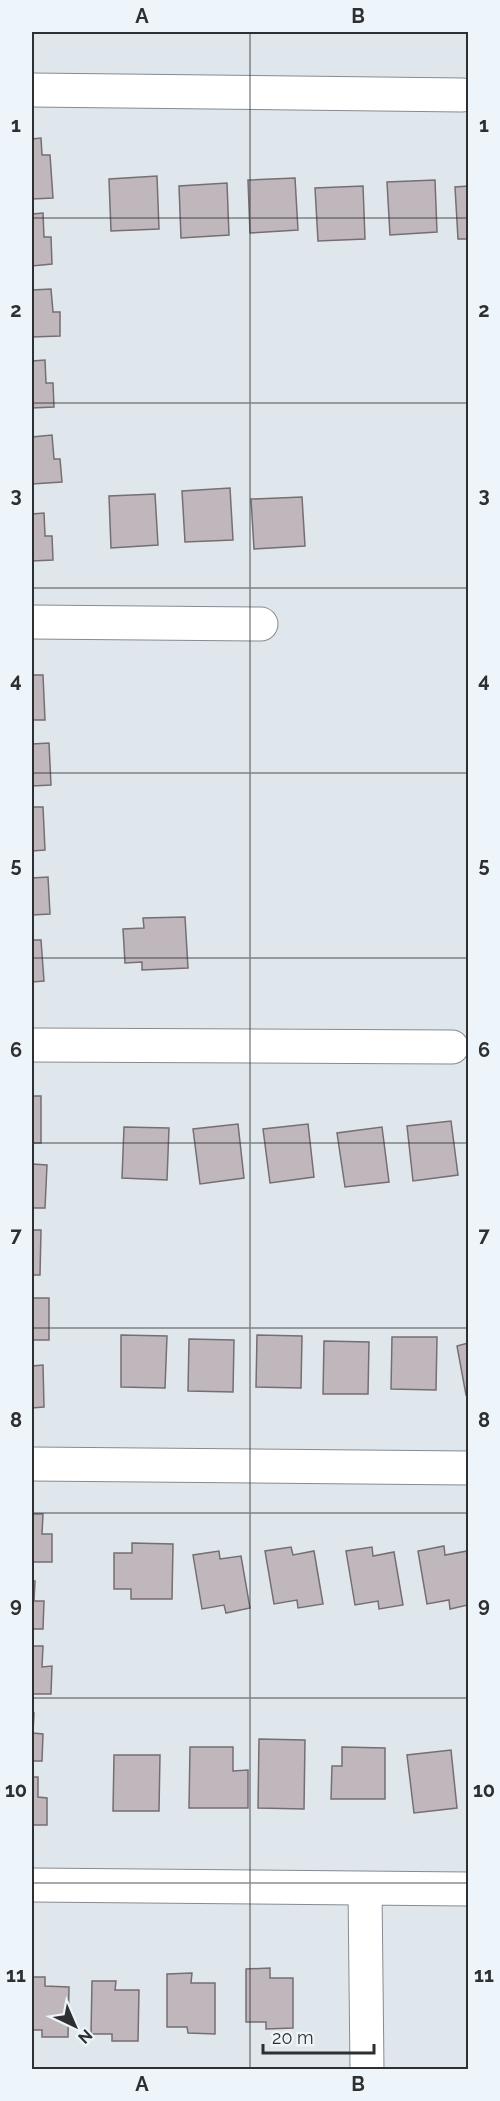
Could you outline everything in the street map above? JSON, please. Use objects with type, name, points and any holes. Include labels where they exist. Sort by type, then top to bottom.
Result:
[{"type":"street","points":[[32,90],[462,94]]},
{"type":"street","points":[[32,622],[261,624]]},
{"type":"street","points":[[32,1045],[452,1047]]},
{"type":"street","points":[[32,1464],[468,1468]]},
{"type":"street","points":[[32,1885],[468,1889]]},
{"type":"street","points":[[365,1889],[367,2070]]},
{"type":"building","points":[[41,138],[42,155],[50,155],[53,198],[32,199],[32,139]]},
{"type":"building","points":[[157,176],[159,229],[111,231],[109,179]]},
{"type":"building","points":[[295,178],[298,230],[250,233],[248,180]]},
{"type":"building","points":[[435,180],[437,232],[390,235],[387,182]]},
{"type":"building","points":[[227,183],[229,235],[181,238],[179,186]]},
{"type":"building","points":[[363,186],[365,239],[318,241],[315,188]]},
{"type":"building","points":[[468,186],[468,239],[458,239],[455,187]]},
{"type":"building","points":[[43,213],[44,237],[51,237],[52,264],[32,266],[32,214]]},
{"type":"building","points":[[51,289],[53,312],[60,312],[60,336],[32,337],[32,290]]},
{"type":"building","points":[[45,360],[46,383],[53,383],[54,407],[32,408],[32,361]]},
{"type":"building","points":[[52,435],[54,459],[60,459],[62,482],[32,484],[32,437]]},
{"type":"building","points":[[230,488],[233,540],[185,542],[182,491]]},
{"type":"building","points":[[155,494],[158,545],[111,548],[109,496]]},
{"type":"building","points":[[302,497],[305,546],[254,549],[251,499]]},
{"type":"building","points":[[44,513],[45,536],[52,536],[53,560],[32,561],[32,514]]},
{"type":"building","points":[[32,675],[43,675],[45,720],[32,720]]},
{"type":"building","points":[[49,743],[51,785],[32,786],[32,744]]},
{"type":"building","points":[[32,807],[43,807],[45,850],[32,851]]},
{"type":"building","points":[[48,877],[50,914],[32,915],[32,878]]},
{"type":"building","points":[[185,917],[188,968],[142,970],[142,962],[125,963],[123,929],[144,928],[143,918]]},
{"type":"building","points":[[32,940],[41,940],[44,981],[32,982]]},
{"type":"building","points":[[32,1096],[41,1096],[41,1143],[32,1143]]},
{"type":"building","points":[[451,1121],[458,1175],[413,1181],[407,1126]]},
{"type":"building","points":[[238,1124],[244,1178],[200,1184],[193,1129]]},
{"type":"building","points":[[308,1124],[314,1177],[270,1183],[263,1129]]},
{"type":"building","points":[[124,1127],[169,1128],[167,1180],[122,1178]]},
{"type":"building","points":[[382,1127],[389,1182],[345,1187],[337,1133]]},
{"type":"building","points":[[32,1164],[47,1165],[45,1208],[32,1208]]},
{"type":"building","points":[[32,1230],[41,1230],[40,1275],[32,1275]]},
{"type":"building","points":[[32,1298],[49,1298],[49,1340],[32,1340]]},
{"type":"building","points":[[121,1335],[167,1336],[165,1388],[121,1387]]},
{"type":"building","points":[[257,1335],[302,1336],[301,1388],[256,1387]]},
{"type":"building","points":[[392,1337],[437,1337],[436,1390],[391,1389]]},
{"type":"building","points":[[189,1339],[234,1340],[233,1392],[188,1391]]},
{"type":"building","points":[[324,1341],[369,1342],[368,1394],[323,1394]]},
{"type":"building","points":[[468,1343],[468,1394],[466,1395],[457,1346]]},
{"type":"building","points":[[43,1365],[44,1407],[32,1408],[32,1366]]},
{"type":"building","points":[[32,1514],[43,1514],[42,1534],[52,1534],[52,1562],[32,1562]]},
{"type":"building","points":[[132,1543],[173,1544],[172,1599],[131,1599],[131,1589],[114,1589],[114,1553],[132,1553]]},
{"type":"building","points":[[444,1546],[445,1555],[467,1551],[468,1605],[450,1609],[449,1600],[427,1604],[418,1551]]},
{"type":"building","points":[[291,1547],[293,1555],[314,1551],[323,1604],[298,1608],[297,1600],[274,1604],[265,1551]]},
{"type":"building","points":[[372,1547],[373,1556],[394,1552],[403,1605],[379,1609],[378,1601],[355,1605],[346,1551]]},
{"type":"building","points":[[219,1551],[220,1559],[241,1556],[250,1608],[226,1613],[224,1605],[202,1609],[193,1555]]},
{"type":"building","points":[[32,1581],[35,1581],[34,1601],[44,1601],[43,1629],[32,1629]]},
{"type":"building","points":[[32,1646],[43,1646],[42,1667],[52,1666],[51,1694],[32,1694]]},
{"type":"building","points":[[32,1713],[34,1713],[33,1733],[43,1734],[42,1761],[32,1761]]},
{"type":"building","points":[[259,1739],[305,1740],[304,1809],[258,1808]]},
{"type":"building","points":[[190,1747],[233,1747],[233,1771],[248,1770],[248,1808],[189,1808]]},
{"type":"building","points":[[342,1747],[385,1748],[385,1799],[331,1799],[332,1766],[342,1766]]},
{"type":"building","points":[[451,1750],[457,1808],[414,1813],[407,1755]]},
{"type":"building","points":[[114,1755],[160,1755],[159,1811],[113,1811]]},
{"type":"building","points":[[32,1777],[38,1777],[38,1797],[47,1798],[47,1825],[32,1825]]},
{"type":"building","points":[[270,1968],[270,1978],[293,1978],[293,2028],[266,2029],[266,2022],[246,2022],[246,1969]]},
{"type":"building","points":[[192,1973],[191,1983],[215,1983],[215,2034],[188,2033],[187,2027],[167,2027],[167,1974]]},
{"type":"building","points":[[32,1977],[45,1977],[45,1986],[69,1987],[68,2037],[42,2037],[42,2030],[32,2030]]},
{"type":"building","points":[[92,1981],[116,1981],[115,1990],[139,1990],[138,2041],[112,2041],[112,2034],[91,2034]]}]
